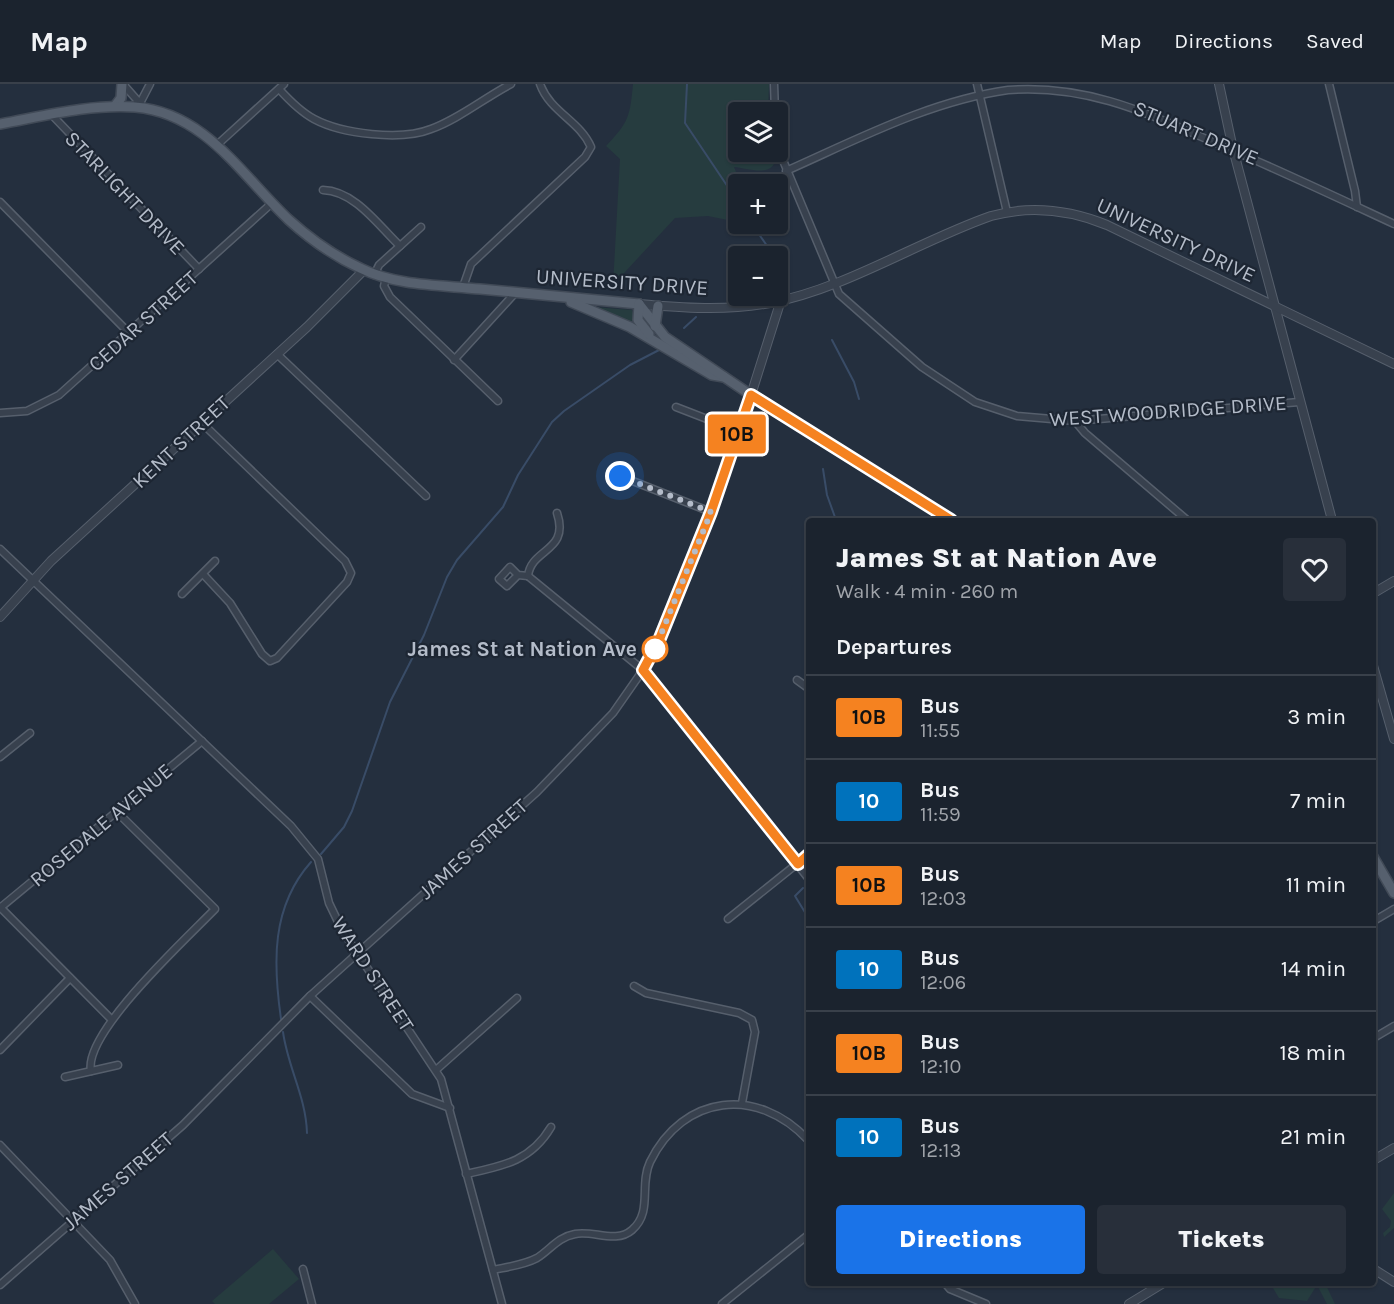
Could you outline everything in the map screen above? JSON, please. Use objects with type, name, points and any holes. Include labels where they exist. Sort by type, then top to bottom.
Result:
[{"type":"main road","points":[[115,106],[121,98],[122,84]]},
{"type":"main road","name":"UNIVERSITY DRIVE","points":[[0,124],[115,106],[138,108],[184,123],[218,144],[273,203],[313,240],[374,274],[386,278],[463,287],[639,304]]},
{"type":"main road","points":[[554,296],[605,315],[712,375],[724,377]]},
{"type":"main road","points":[[639,304],[638,320],[653,340]]},
{"type":"main road","points":[[639,304],[665,337],[718,370],[724,377],[751,395],[948,518]]},
{"type":"main road","points":[[655,326],[657,306]]},
{"type":"main road","points":[[1376,862],[1394,893]]},
{"type":"street","points":[[122,84],[136,100],[138,108]]},
{"type":"street","points":[[138,108],[150,84]]},
{"type":"street","points":[[218,144],[281,87],[301,110],[322,122],[352,130],[406,135],[434,128],[511,84]]},
{"type":"street","points":[[463,287],[471,264],[585,157],[591,147],[589,141],[548,101],[540,84]]},
{"type":"street","points":[[774,84],[775,102]]},
{"type":"street","points":[[977,84],[1007,212]]},
{"type":"street","points":[[1219,84],[1233,149],[1331,518]]},
{"type":"street","points":[[1329,84],[1356,191],[1357,207]]},
{"type":"street","name":"STUART DRIVE","points":[[786,171],[944,104],[980,95],[1029,88],[1097,94],[1147,111],[1394,224]]},
{"type":"street","name":"STARLIGHT DRIVE","points":[[52,115],[199,269]]},
{"type":"street","name":"WEST WOODRIDGE DRIVE","points":[[783,162],[839,294],[900,349],[933,376],[962,395],[988,407],[1017,416],[1075,421],[1299,402]]},
{"type":"street","points":[[323,190],[341,193],[352,200],[400,246]]},
{"type":"street","points":[[0,202],[130,334]]},
{"type":"street","name":"CEDAR STREET","points":[[0,413],[27,411],[52,399],[130,334],[273,203]]},
{"type":"street","name":"UNIVERSITY DRIVE","points":[[788,298],[834,282],[980,220],[1007,212],[1051,211],[1091,219],[1394,364]]},
{"type":"street","points":[[374,274],[379,265],[421,227]]},
{"type":"street","name":"KENT STREET","points":[[0,616],[33,579],[277,354],[364,270]]},
{"type":"street","points":[[386,278],[384,286],[390,297],[498,401]]},
{"type":"street","points":[[454,360],[516,292]]},
{"type":"street","name":"UNIVERSITY DRIVE","points":[[639,304],[736,308],[747,306]]},
{"type":"street","name":"JAMES STREET","points":[[0,1286],[202,1107],[310,996],[556,774],[613,713],[643,670],[660,638],[711,512],[779,306]]},
{"type":"street","points":[[277,354],[426,496]]},
{"type":"street","points":[[676,407],[738,431]]},
{"type":"street","points":[[1075,421],[1085,434],[1185,518]]},
{"type":"street","points":[[202,423],[345,561],[351,573],[347,582],[277,658],[270,662],[262,654],[223,594],[203,574]]},
{"type":"street","points":[[620,476],[711,512]]},
{"type":"street","points":[[528,576],[531,567],[558,538],[561,526],[557,513]]},
{"type":"street","name":"WARD STREET","points":[[0,549],[291,826],[314,852],[321,868],[332,913],[436,1070],[450,1108],[502,1304]]},
{"type":"street","points":[[182,594],[215,561]]},
{"type":"street","points":[[518,574],[528,576],[643,670],[806,875]]},
{"type":"street","points":[[1376,592],[1394,581]]},
{"type":"street","points":[[1376,676],[1394,739]]},
{"type":"street","points":[[797,680],[806,687]]},
{"type":"street","points":[[0,757],[30,733]]},
{"type":"street","name":"ROSEDALE AVENUE","points":[[0,908],[202,741]]},
{"type":"street","points":[[91,1071],[93,1051],[111,1019],[215,909],[117,812]]},
{"type":"street","points":[[728,919],[806,857]]},
{"type":"street","points":[[0,908],[111,1019]]},
{"type":"street","points":[[1376,920],[1394,909]]},
{"type":"street","points":[[0,1050],[70,978]]},
{"type":"street","points":[[634,986],[646,993],[739,1013],[752,1020],[755,1032],[742,1103]]},
{"type":"street","points":[[310,996],[412,1094],[450,1108]]},
{"type":"street","points":[[436,1070],[517,999]]},
{"type":"street","points":[[1376,1037],[1394,1026]]},
{"type":"street","points":[[65,1077],[118,1065]]},
{"type":"street","points":[[493,1270],[533,1260],[562,1238],[572,1234],[586,1232],[615,1237],[628,1233],[643,1215],[646,1174],[665,1141],[679,1126],[703,1110],[724,1104],[742,1103],[758,1106],[781,1117],[806,1138]]},
{"type":"street","points":[[466,1174],[506,1165],[527,1155],[541,1144],[551,1127]]},
{"type":"street","points":[[0,1145],[110,1260],[135,1304]]},
{"type":"street","points":[[1376,1159],[1394,1148]]},
{"type":"street","points":[[722,1304],[806,1237]]},
{"type":"street","points":[[303,1269],[312,1304]]},
{"type":"street","points":[[1376,1271],[1394,1282]]},
{"type":"street","points":[[947,1286],[986,1304]]},
{"type":"street","points":[[1129,1304],[1158,1286]]},
{"type":"green space","points":[[633,84],[769,84],[768,102],[728,102],[728,162],[775,162],[772,167],[763,170],[734,167],[737,174],[728,174],[728,220],[708,216],[675,218],[613,285],[620,159],[606,146],[620,131],[631,104]]},
{"type":"green space","points":[[593,307],[632,310],[638,328]]},
{"type":"green space","points":[[1394,1193],[1394,1228],[1384,1237],[1383,1233],[1390,1227],[1391,1221],[1382,1209]]},
{"type":"green space","points":[[273,1249],[299,1279],[269,1304],[215,1304],[212,1301]]},
{"type":"green space","points":[[1272,1286],[1316,1286],[1307,1301],[1279,1298]]},
{"type":"green space","points":[[1318,1286],[1326,1286],[1335,1304],[1327,1304]]},
{"type":"waterway","points":[[687,84],[685,123],[728,187]]},
{"type":"waterway","points":[[759,234],[767,246]]},
{"type":"waterway","points":[[684,328],[696,317]]},
{"type":"waterway","points":[[832,340],[854,382],[859,399]]},
{"type":"waterway","points":[[321,854],[344,827],[352,811],[390,702],[424,635],[447,577],[457,560],[503,507],[518,475],[552,422],[564,411],[630,365],[661,349]]},
{"type":"waterway","points":[[823,469],[827,495],[835,518]]},
{"type":"waterway","points":[[281,1019],[276,957],[278,936],[288,898],[298,879],[311,862]]},
{"type":"waterway","points":[[803,888],[795,896],[806,914]]},
{"type":"waterway","points":[[283,1032],[304,1107],[307,1133]]},
{"type":"bus line","name":"10B","points":[[806,857],[798,864],[643,670],[660,638],[711,512],[751,395],[948,518]]},
{"type":"place","name":"James St at Nation Ave","points":[[655,649]]},
{"type":"route","points":[[620,476],[711,512],[655,649]]}]
